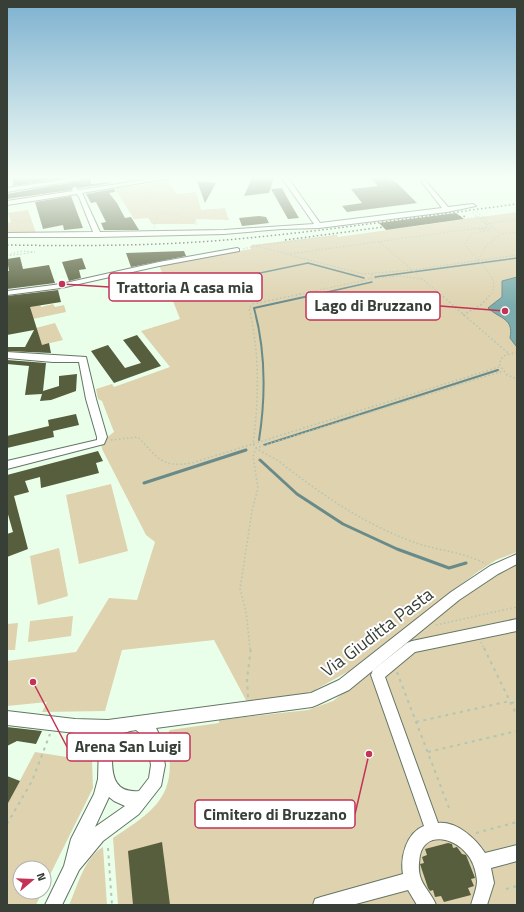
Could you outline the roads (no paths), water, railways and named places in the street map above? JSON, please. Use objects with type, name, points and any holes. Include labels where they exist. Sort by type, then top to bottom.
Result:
[{"type":"street","points":[[92,221],[98,235]]},
{"type":"street","points":[[315,221],[319,226]]},
{"type":"street","points":[[7,235],[98,235],[224,232],[281,227],[319,226],[363,221]]},
{"type":"street","points":[[7,293],[61,286],[159,264],[237,250]]},
{"type":"street","points":[[7,355],[53,359],[83,359],[91,398],[102,437],[101,442],[7,465]]},
{"type":"street","name":"Via Giuditta Pasta","points":[[7,718],[89,727],[129,724],[312,700],[344,685],[455,596],[494,570],[517,558]]},
{"type":"street","points":[[433,830],[378,674],[412,647],[517,625]]},
{"type":"street","name":"Via Giuditta Pasta","points":[[155,745],[154,735],[159,725],[165,720],[177,717]]},
{"type":"street","points":[[53,905],[73,864],[94,837],[134,809],[152,788],[157,777],[155,745],[152,734],[142,725],[129,724],[112,732],[105,744],[105,777],[102,794],[77,846],[73,864]]},
{"type":"street","points":[[105,777],[112,790],[120,797],[130,799],[143,797]]},
{"type":"street","points":[[428,905],[417,892],[410,869],[413,848],[418,840],[433,830],[447,830],[461,836],[476,852],[482,862],[486,885],[484,896],[479,905]]},
{"type":"street","points":[[482,862],[517,853]]},
{"type":"street","points":[[321,905],[413,880]]},
{"type":"water","points":[[517,277],[516,346],[510,338],[511,331],[508,323],[488,308],[502,297],[502,281]]},
{"type":"waterway","points":[[375,277],[517,258]]},
{"type":"waterway","points":[[188,288],[308,263],[364,278]]},
{"type":"waterway","points":[[314,295],[372,282]]},
{"type":"waterway","points":[[259,440],[263,407],[264,374],[261,341],[254,308],[318,294]]},
{"type":"waterway","points":[[264,445],[498,370]]},
{"type":"waterway","points":[[144,483],[246,450]]},
{"type":"waterway","points":[[260,460],[297,494],[343,524],[397,549],[449,568],[466,563]]},
{"type":"railway","points":[[7,245],[59,246],[162,244],[213,241],[251,238],[391,221]]},
{"type":"railway","points":[[285,240],[432,221]]},
{"type":"place","name":"Trattoria A casa mia","points":[[62,284]]},
{"type":"place","name":"Lago di Bruzzano","points":[[505,311]]},
{"type":"place","name":"Arena San Luigi","points":[[33,682]]},
{"type":"place","name":"Cimitero di Bruzzano","points":[[369,754]]}]
